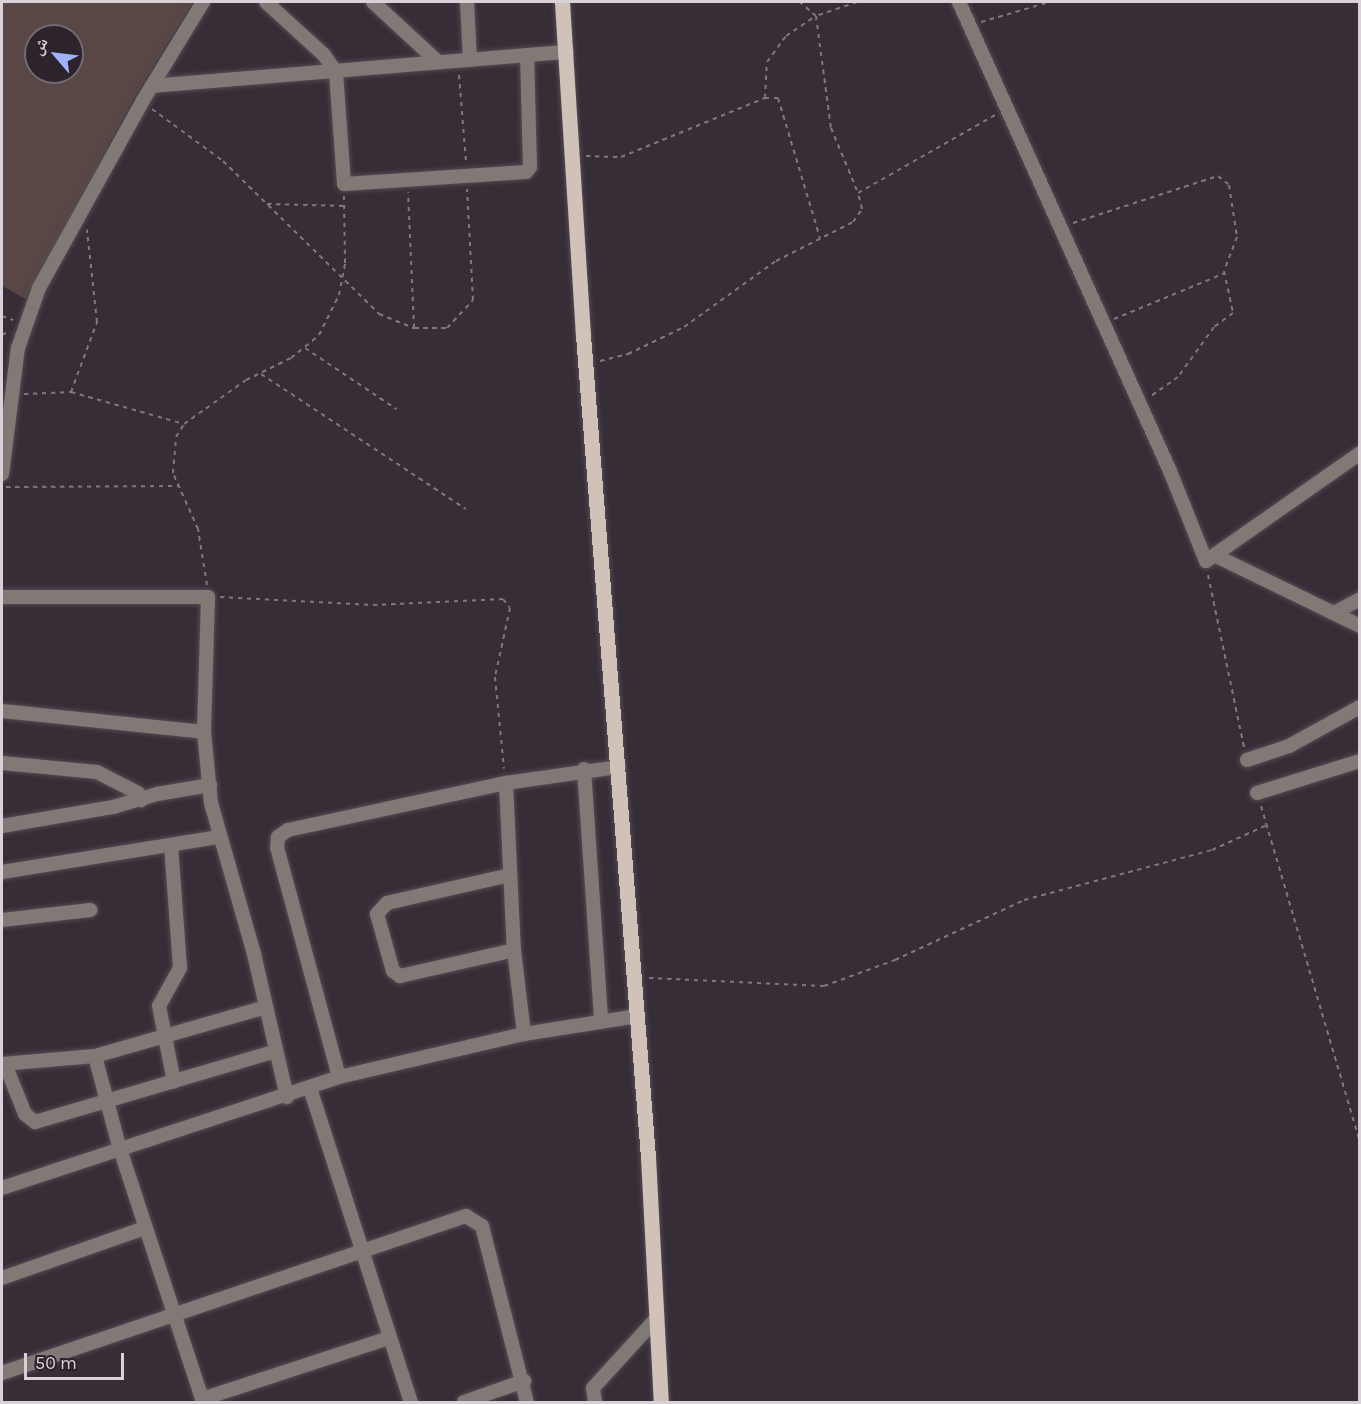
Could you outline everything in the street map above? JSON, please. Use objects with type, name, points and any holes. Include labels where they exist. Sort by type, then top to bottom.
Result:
[{"type":"main road","points":[[562,2],[567,52],[585,364],[638,1016],[661,1402]]},
{"type":"street","points":[[2,474],[11,395],[23,325],[84,206],[142,102],[203,2]]},
{"type":"street","points":[[266,2],[324,55],[336,72],[344,184],[467,179],[529,170],[527,55]]},
{"type":"street","points":[[373,2],[437,61]]},
{"type":"street","points":[[467,2],[470,60]]},
{"type":"street","points":[[959,2],[1211,558],[1334,612],[1359,626]]},
{"type":"street","points":[[152,86],[567,52]]},
{"type":"street","points":[[1211,558],[1359,453]]},
{"type":"street","points":[[2,597],[208,597],[204,732],[210,785],[219,837],[266,1007],[287,1097]]},
{"type":"street","points":[[1334,612],[1359,599]]},
{"type":"street","points":[[1247,760],[1289,746],[1359,707]]},
{"type":"street","points":[[2,711],[204,732]]},
{"type":"street","points":[[1257,793],[1359,761]]},
{"type":"street","points":[[2,763],[97,772],[138,793],[141,800]]},
{"type":"street","points":[[339,1077],[277,848],[278,837],[288,830],[506,783],[584,769],[619,767]]},
{"type":"street","points":[[584,769],[601,1020]]},
{"type":"street","points":[[506,783],[514,950],[524,1034]]},
{"type":"street","points":[[2,826],[210,785]]},
{"type":"street","points":[[2,872],[219,837]]},
{"type":"street","points":[[171,845],[180,968],[159,1005],[162,1036],[174,1082]]},
{"type":"street","points":[[510,875],[387,903],[377,914],[393,971],[400,976],[514,950]]},
{"type":"street","points":[[2,920],[90,910]]},
{"type":"street","points":[[266,1007],[95,1056],[3,1064],[25,1114],[35,1122],[276,1051]]},
{"type":"street","points":[[2,1188],[119,1146],[287,1097],[339,1077],[524,1034],[601,1020],[638,1016]]},
{"type":"street","points":[[95,1056],[119,1146],[203,1401],[389,1338]]},
{"type":"street","points":[[310,1088],[411,1402]]},
{"type":"street","points":[[2,1373],[466,1216],[479,1220],[524,1381],[527,1402]]},
{"type":"street","points":[[2,1278],[145,1228]]},
{"type":"street","points":[[595,1402],[593,1388],[655,1320]]},
{"type":"street","points":[[464,1402],[524,1381]]},
{"type":"path","points":[[585,364],[628,354],[684,327],[776,261],[858,218],[862,209],[858,193],[831,128],[816,16],[800,2]]},
{"type":"path","points":[[765,98],[767,62],[786,36],[816,16],[857,2]]},
{"type":"path","points":[[969,25],[1050,2]]},
{"type":"path","points":[[573,154],[607,159],[621,157],[774,96],[780,102],[820,238]]},
{"type":"path","points":[[142,102],[223,161],[380,314],[414,328],[447,328],[470,305],[474,293]]},
{"type":"path","points":[[858,193],[1007,108]]},
{"type":"path","points":[[1060,226],[1222,177],[1228,185],[1237,237],[1225,273],[1233,313],[1214,327],[1178,377],[1139,403]]},
{"type":"path","points":[[408,181],[414,328]]},
{"type":"path","points":[[344,184],[342,277],[332,314],[319,335],[305,348],[184,424],[173,448],[178,486],[198,529],[208,597],[373,605],[503,599],[510,608],[495,677],[506,783]]},
{"type":"path","points":[[267,204],[345,206]]},
{"type":"path","points":[[71,392],[97,322],[84,206]]},
{"type":"path","points":[[1103,323],[1225,273]]},
{"type":"path","points":[[305,348],[396,409]]},
{"type":"path","points":[[261,374],[466,510]]},
{"type":"path","points":[[11,395],[71,392],[184,424]]},
{"type":"path","points":[[2,487],[178,486]]},
{"type":"path","points":[[1211,558],[1247,760]]},
{"type":"path","points":[[1257,793],[1359,1143]]},
{"type":"path","points":[[635,977],[824,986],[895,960],[1024,900],[1212,850],[1267,825]]},
{"type":"building","points":[[2,2],[193,2],[134,98],[26,299],[2,286]]}]
